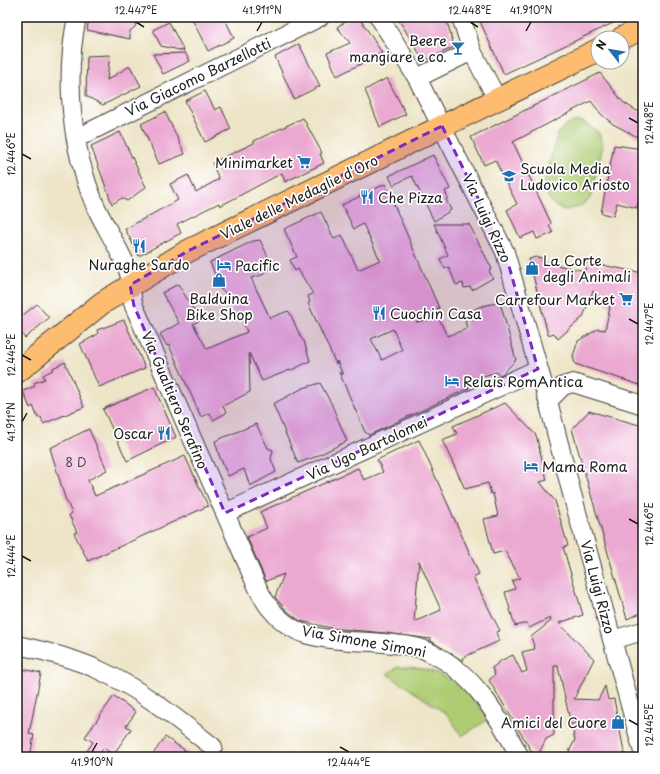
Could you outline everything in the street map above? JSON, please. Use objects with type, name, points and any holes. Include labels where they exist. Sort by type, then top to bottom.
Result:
[{"type":"main road","points":[[630,34],[643,28]]},
{"type":"main road","name":"Viale delle Medaglie d'Oro","points":[[17,372],[86,315],[130,285],[188,251],[590,54]]},
{"type":"street","name":"Via Gualtiero Serafino","points":[[77,17],[72,45],[71,87],[80,159],[89,189],[103,221],[126,266],[134,306],[225,513]]},
{"type":"street","name":"Via Giacomo Barzellotti","points":[[77,138],[320,17]]},
{"type":"street","name":"Via Luigi Rizzo","points":[[379,17],[417,78],[505,252],[548,402],[643,752]]},
{"type":"street","points":[[461,17],[472,51],[497,99]]},
{"type":"street","points":[[417,78],[472,51]]},
{"type":"street","name":"Via Ugo Bartolomei","points":[[225,513],[508,382],[537,364]]},
{"type":"street","points":[[548,402],[564,385],[576,384],[643,405]]},
{"type":"street","name":"Via Simone Simoni","points":[[225,513],[260,593],[272,611],[286,624],[300,632],[309,634],[412,646],[436,655],[474,684],[500,722],[520,757]]},
{"type":"street","points":[[612,640],[643,631]]},
{"type":"street","points":[[17,645],[73,660],[105,673],[163,708],[213,747]]},
{"type":"highlighted area","points":[[442,126],[505,252],[538,369],[225,513],[134,306],[130,285],[188,251]]},
{"type":"green space","points":[[577,121],[584,122],[599,133],[603,146],[590,199],[579,207],[565,210],[555,206],[547,195],[544,185],[557,135],[564,126]]},
{"type":"green space","points":[[398,667],[420,668],[443,676],[452,681],[476,702],[489,719],[462,736],[447,714],[387,674]]},
{"type":"building","points":[[89,17],[139,17],[135,27],[130,31],[130,39],[87,30]]},
{"type":"building","points":[[191,17],[224,17],[234,38],[208,51]]},
{"type":"building","points":[[354,17],[359,17],[382,53],[337,76],[327,53],[350,43],[337,27]]},
{"type":"building","points":[[397,17],[446,17],[454,47],[424,61]]},
{"type":"building","points":[[478,17],[626,17],[598,30],[590,30],[590,34],[504,74]]},
{"type":"building","points":[[169,22],[184,51],[161,46],[153,30]]},
{"type":"building","points":[[299,44],[320,86],[294,99],[275,57]]},
{"type":"building","points":[[185,53],[190,61],[163,74],[153,54]]},
{"type":"building","points":[[110,55],[107,80],[130,66],[141,86],[103,105],[86,96],[87,56]]},
{"type":"building","points":[[600,73],[623,102],[635,110],[643,113],[643,140],[613,124],[601,114],[591,101],[513,142],[551,223],[549,226],[553,233],[537,239],[534,232],[520,238],[507,210],[517,204],[495,160],[484,165],[471,137]]},
{"type":"building","points":[[387,78],[406,114],[380,127],[365,90]]},
{"type":"building","points":[[205,91],[215,110],[221,107],[231,129],[205,142],[185,101]]},
{"type":"building","points":[[165,112],[185,154],[159,164],[141,124]]},
{"type":"building","points":[[303,118],[322,153],[320,154],[324,163],[285,182],[282,173],[220,206],[219,203],[177,224],[181,233],[139,256],[125,229],[178,200],[170,184],[188,175],[196,192],[219,179],[212,163]]},
{"type":"building","points":[[120,132],[146,187],[127,201],[122,198],[112,204],[91,146]]},
{"type":"building","points":[[614,145],[643,149],[643,185],[637,208],[617,203],[613,216],[601,213]]},
{"type":"building","points":[[433,155],[450,189],[445,191],[448,198],[446,199],[451,210],[434,221],[412,176],[393,185],[389,176]]},
{"type":"building","points":[[385,184],[439,308],[416,322],[438,317],[447,336],[467,329],[464,315],[479,307],[500,302],[516,360],[502,374],[499,375],[497,372],[466,381],[469,388],[369,435],[365,432],[339,372],[343,375],[337,361],[336,364],[308,303],[310,302],[308,296],[313,294],[298,269],[295,271],[290,260],[297,257],[284,229],[321,212],[334,239],[342,235],[358,270],[380,260],[363,224],[354,229],[342,205]],"holes":[[[393,329],[402,350],[382,360],[371,339]]]},
{"type":"building","points":[[434,224],[469,224],[492,269],[489,271],[493,278],[472,290],[470,287],[464,288],[463,283],[456,285],[449,267],[445,269],[440,259],[448,255]]},
{"type":"building","points":[[260,240],[273,267],[262,275],[251,278],[270,318],[288,311],[290,313],[301,338],[304,341],[310,361],[290,371],[262,381],[249,353],[250,392],[223,406],[226,413],[213,420],[210,413],[201,417],[169,345],[167,346],[160,334],[179,323],[162,293],[178,284],[200,320],[193,324],[207,349],[247,332],[239,311],[234,313],[225,299],[231,296],[221,290],[210,262],[253,241]]},
{"type":"building","points":[[536,257],[542,258],[542,262],[585,271],[586,262],[643,273],[643,386],[575,364],[573,356],[578,341],[598,329],[605,330],[610,307],[593,291],[583,317],[558,339],[554,333],[548,335],[529,259]]},
{"type":"building","points":[[37,304],[49,318],[25,338],[17,329],[17,320]]},
{"type":"building","points":[[124,320],[145,368],[99,387],[80,344],[98,334],[97,330]]},
{"type":"building","points":[[65,362],[84,407],[43,424],[41,417],[38,418],[33,406],[30,408],[23,391],[35,386],[34,383],[45,379],[43,375]]},
{"type":"building","points":[[320,383],[331,403],[347,441],[315,457],[298,463],[273,404],[303,388]]},
{"type":"building","points":[[154,387],[176,437],[127,461],[103,409]]},
{"type":"building","points":[[505,403],[536,435],[547,480],[540,482],[555,501],[568,546],[563,547],[583,615],[559,623],[594,659],[574,699],[598,700],[605,686],[608,700],[614,699],[625,757],[566,757],[575,740],[573,732],[579,721],[571,725],[558,666],[554,666],[554,735],[546,739],[537,757],[535,757],[489,680],[495,675],[492,668],[502,660],[513,655],[522,673],[527,671],[522,652],[535,649],[531,637],[551,621],[550,618],[529,628],[527,623],[515,626],[505,592],[515,589],[512,581],[520,578],[505,551],[493,554],[484,519],[498,516],[493,493],[491,494],[488,483],[465,489],[442,440],[457,434],[453,426]]},
{"type":"building","points":[[589,411],[643,426],[643,612],[627,619],[572,429]]},
{"type":"building","points":[[256,424],[268,448],[273,450],[271,459],[276,472],[250,486],[244,469],[228,476],[215,441]]},
{"type":"building","points":[[89,429],[107,470],[88,480],[95,496],[185,456],[208,506],[88,561],[74,533],[77,532],[69,515],[72,513],[65,498],[50,448]]},
{"type":"building","points":[[419,440],[479,574],[473,577],[500,631],[496,632],[499,641],[464,657],[463,661],[431,641],[431,639],[331,628],[300,621],[286,610],[275,597],[284,574],[266,581],[247,537],[267,528],[260,512],[358,468],[364,480],[383,472],[377,460]],"holes":[[[419,561],[441,610],[414,622]]]},
{"type":"building","points":[[17,668],[41,673],[29,734],[34,735],[30,757],[17,757]]},
{"type":"building","points":[[114,696],[136,712],[126,726],[131,729],[113,755],[104,748],[96,757],[87,751],[93,742],[85,737]]},
{"type":"building","points":[[165,737],[195,757],[151,757]]},
{"type":"place","name":"Beere mangiare e co.","points":[[458,48]]},
{"type":"place","name":"Minimarket","points":[[304,162]]},
{"type":"place","name":"Scuola Media Ludovico Ariosto","points":[[509,176]]},
{"type":"place","name":"Che Pizza","points":[[367,197]]},
{"type":"place","name":"Nuraghe Sardo","points":[[139,246]]},
{"type":"place","name":"Pacific","points":[[224,265]]},
{"type":"place","name":"La Corte degli Animali","points":[[532,268]]},
{"type":"place","name":"Balduina Bike Shop","points":[[219,280]]},
{"type":"place","name":"Carrefour Market","points":[[626,299]]},
{"type":"place","name":"Cuochin Casa","points":[[379,313]]},
{"type":"place","name":"Relais RomAntica","points":[[452,381]]},
{"type":"place","name":"Oscar","points":[[164,433]]},
{"type":"place","name":"Mama Roma","points":[[531,466]]},
{"type":"place","name":"Amici del Cuore","points":[[618,722]]}]
